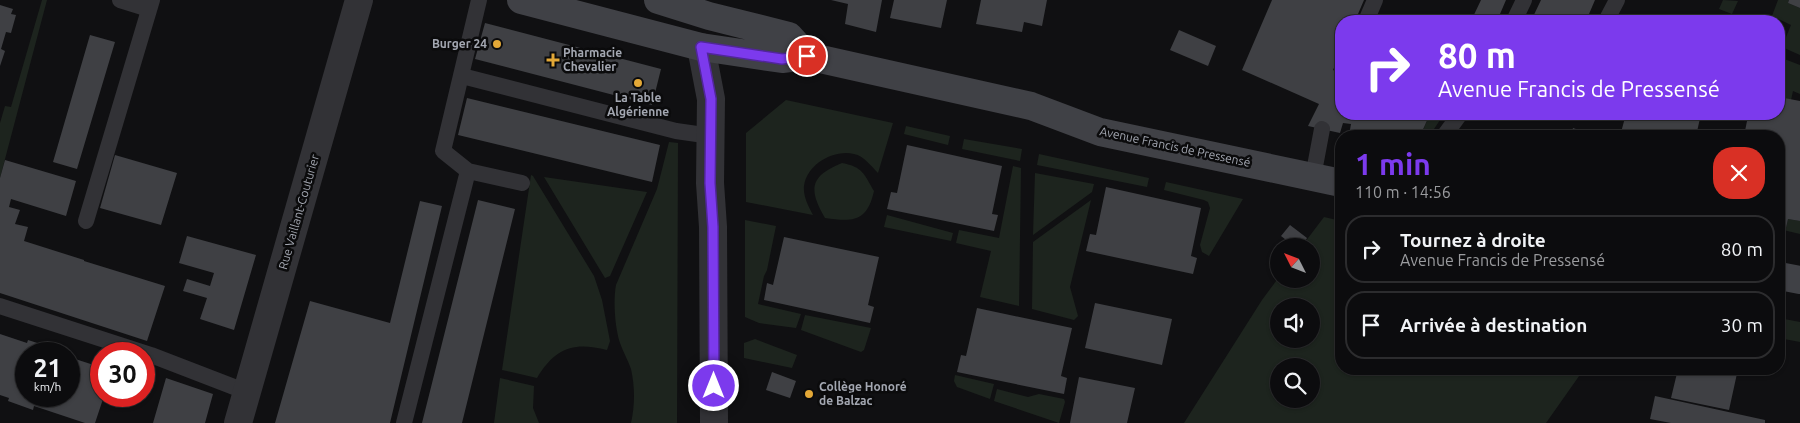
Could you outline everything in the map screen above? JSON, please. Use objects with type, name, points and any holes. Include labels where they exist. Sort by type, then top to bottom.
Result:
[{"type":"street","name":"Rue Vaillant-Couturier","points":[[238,423],[359,0]]},
{"type":"street","name":"Avenue Francis de Pressensé","points":[[521,0],[701,47],[782,59],[807,56],[1031,106],[1100,132],[1335,182]]},
{"type":"street","points":[[666,1],[701,47]]},
{"type":"street","points":[[666,1],[711,8],[788,36],[807,56]]},
{"type":"street","points":[[711,8],[701,47],[711,99],[710,183],[713,227],[714,423]]},
{"type":"street","points":[[1785,277],[1800,280]]},
{"type":"lane","points":[[86,221],[151,4],[120,0]]},
{"type":"lane","points":[[479,0],[443,151],[468,171],[522,184]]},
{"type":"lane","points":[[1369,15],[1375,0]]},
{"type":"lane","points":[[1517,15],[1524,0]]},
{"type":"lane","points":[[1609,15],[1617,0]]},
{"type":"lane","points":[[462,76],[676,131],[711,136]]},
{"type":"lane","points":[[1312,177],[1322,129]]},
{"type":"lane","points":[[404,423],[468,171]]},
{"type":"lane","points":[[0,306],[151,355],[247,392]]},
{"type":"shaded area","points":[[42,0],[47,0],[0,178],[0,123],[5,106],[11,107]]},
{"type":"shaded area","points":[[1723,0],[1738,1],[1732,14],[1719,9]]},
{"type":"shaded area","points":[[1778,0],[1789,0],[1788,3],[1800,8],[1800,55],[1785,48],[1785,40],[1791,25],[1785,22],[1785,15],[1772,15]]},
{"type":"shaded area","points":[[1785,59],[1800,65],[1800,94],[1793,91],[1791,100],[1785,98]]},
{"type":"shaded area","points":[[786,100],[893,123],[878,173],[861,157],[846,153],[830,156],[810,171],[806,178],[804,193],[813,215],[746,202],[746,133]]},
{"type":"shaded area","points":[[1427,120],[1440,120],[1433,130],[1423,130]]},
{"type":"shaded area","points":[[906,126],[950,136],[948,145],[904,134]]},
{"type":"shaded area","points":[[964,139],[1022,149],[1020,161],[962,149]]},
{"type":"shaded area","points":[[669,142],[678,143],[677,423],[631,423],[634,403],[633,382],[631,369],[620,343],[617,330],[615,291],[657,189]]},
{"type":"shaded area","points":[[1039,154],[1149,178],[1147,187],[1037,165]]},
{"type":"shaded area","points":[[842,163],[859,169],[862,172],[874,191],[871,201],[863,214],[857,218],[843,220],[825,218],[816,199],[815,185],[823,173]]},
{"type":"shaded area","points":[[1013,166],[1021,168],[1019,306],[980,297],[991,251],[956,243],[959,230],[999,238]]},
{"type":"shaded area","points":[[1035,173],[1094,184],[1092,192],[1033,235]]},
{"type":"shaded area","points":[[531,175],[594,276],[602,300],[610,341],[607,350],[575,347],[559,353],[551,359],[537,378],[502,370]]},
{"type":"shaded area","points":[[544,177],[647,192],[610,276],[605,278]]},
{"type":"shaded area","points":[[1166,182],[1243,199],[1209,256],[1202,252],[1200,245],[1210,208],[1208,202],[1164,190]]},
{"type":"shaded area","points":[[1091,200],[1070,287],[1078,316],[1074,320],[1032,309],[1033,242]]},
{"type":"shaded area","points":[[887,215],[953,233],[951,241],[884,227]]},
{"type":"shaded area","points":[[1324,217],[1335,220],[1335,375],[1580,375],[1546,423],[1184,423],[1271,288],[1320,288],[1320,238],[1308,238]]},
{"type":"shaded area","points":[[1788,219],[1800,221],[1800,234],[1785,230]]},
{"type":"shaded area","points":[[745,220],[776,226],[758,304],[801,314],[796,328],[759,323],[745,317]]},
{"type":"shaded area","points":[[805,315],[871,328],[864,350],[861,352],[801,330]]},
{"type":"shaded area","points":[[1785,319],[1800,322],[1800,342],[1785,339]]},
{"type":"shaded area","points":[[755,339],[797,355],[792,368],[744,358],[744,343]]},
{"type":"shaded area","points":[[955,375],[994,384],[990,399],[957,387],[954,381]]},
{"type":"shaded area","points":[[500,378],[534,386],[533,408],[539,423],[494,423]]},
{"type":"shaded area","points":[[997,389],[1028,397],[1039,394],[1064,399],[1065,402],[1059,423],[994,401]]},
{"type":"building","points":[[831,0],[882,0],[876,32],[845,24],[848,4]]},
{"type":"building","points":[[894,0],[947,0],[941,28],[890,18]]},
{"type":"building","points":[[981,0],[1047,0],[1042,26],[1024,22],[1022,32],[976,24]]},
{"type":"building","points":[[1272,0],[1364,0],[1358,15],[1335,15],[1335,66],[1333,70],[1335,71],[1335,120],[1427,120],[1423,130],[1350,130],[1351,124],[1343,123],[1341,130],[1335,130],[1335,132],[1308,126],[1319,104],[1242,70]]},
{"type":"building","points":[[1481,0],[1506,0],[1500,15],[1474,15]]},
{"type":"building","points":[[1541,0],[1595,0],[1589,15],[1534,15]]},
{"type":"building","points":[[1789,0],[1800,0],[1800,8],[1788,3]]},
{"type":"building","points":[[0,5],[13,9],[11,14],[16,15],[11,33],[6,32],[1,49],[5,51],[0,66]]},
{"type":"building","points":[[485,23],[661,69],[652,105],[475,59]]},
{"type":"building","points":[[1179,30],[1216,46],[1208,66],[1170,50]]},
{"type":"building","points":[[90,35],[115,42],[77,169],[53,162]]},
{"type":"building","points":[[467,98],[660,145],[652,182],[458,135]]},
{"type":"building","points":[[1785,98],[1800,101],[1800,221],[1788,219],[1785,228],[1785,130],[1745,130],[1747,120],[1785,120]]},
{"type":"building","points":[[1624,120],[1700,120],[1697,130],[1622,130]]},
{"type":"building","points":[[907,145],[1002,166],[992,214],[998,215],[994,231],[887,209],[891,192],[897,193]]},
{"type":"building","points":[[115,155],[177,173],[161,225],[100,208]]},
{"type":"building","points":[[5,160],[76,181],[66,216],[11,199],[9,207],[20,210],[15,224],[28,227],[24,241],[165,286],[147,341],[0,293],[0,178]]},
{"type":"building","points":[[1106,187],[1201,208],[1191,256],[1197,258],[1193,274],[1086,251],[1090,234],[1096,235]]},
{"type":"building","points":[[478,200],[515,209],[462,423],[422,423]]},
{"type":"building","points":[[420,201],[442,206],[390,423],[275,423],[310,301],[390,323]]},
{"type":"building","points":[[1290,225],[1307,238],[1284,238],[1281,236]]},
{"type":"building","points":[[187,236],[256,255],[234,330],[200,319],[207,298],[183,291],[187,279],[210,286],[214,273],[179,263]]},
{"type":"building","points":[[784,237],[879,257],[868,305],[874,307],[870,323],[764,300],[767,283],[773,285]]},
{"type":"building","points":[[1095,303],[1172,319],[1162,365],[1085,348]]},
{"type":"building","points":[[977,308],[1072,328],[1061,376],[1067,378],[1064,394],[957,372],[961,355],[966,356]]},
{"type":"building","points":[[0,334],[24,342],[15,342],[15,404],[8,401],[9,398],[0,395]]},
{"type":"building","points":[[80,361],[90,364],[90,407],[100,407],[95,423],[85,423],[37,407],[80,407]]},
{"type":"building","points":[[772,372],[796,381],[790,398],[766,390]]},
{"type":"building","points":[[1677,375],[1737,375],[1729,410],[1671,398]]},
{"type":"building","points":[[1079,377],[1135,388],[1127,423],[1070,423]]},
{"type":"building","points":[[166,378],[213,394],[205,423],[153,423]]},
{"type":"building","points":[[1655,396],[1765,420],[1765,423],[1671,423],[1650,419]]},
{"type":"place","name":"Burger 24","points":[[497,44]]},
{"type":"place","name":"Pharmacie Chevalier","points":[[553,60]]},
{"type":"place","name":"La Table Algérienne","points":[[638,83]]},
{"type":"place","name":"Collège Honoré de Balzac","points":[[809,394]]},
{"type":"route","points":[[714,386],[713,227],[710,183],[711,99],[701,47],[782,59],[807,56]]}]
